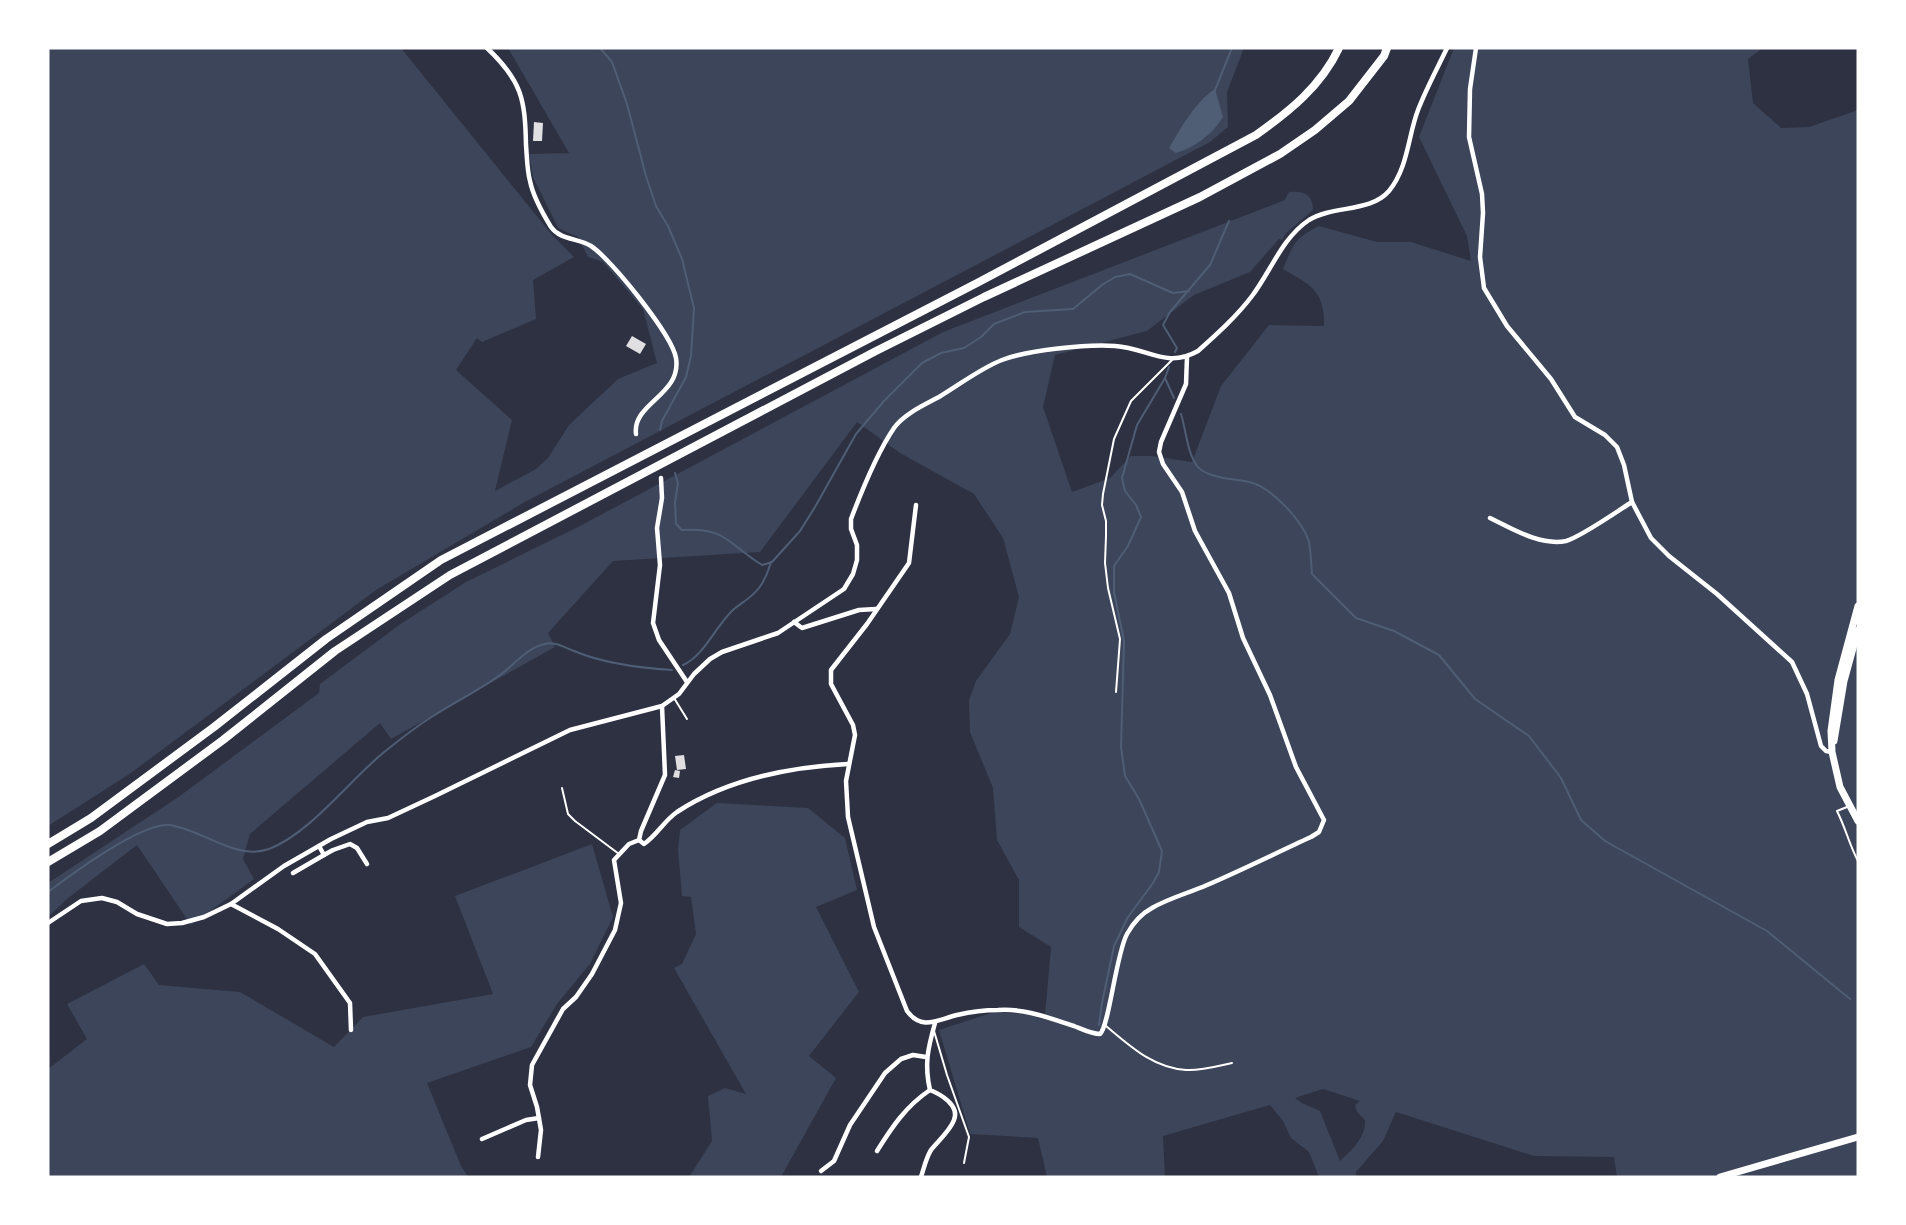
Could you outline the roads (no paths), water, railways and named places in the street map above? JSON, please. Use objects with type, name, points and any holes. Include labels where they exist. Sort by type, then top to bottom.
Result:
[{"type":"highway","points":[[48,844],[91,818],[214,727],[326,639],[441,560],[977,283],[1256,135],[1287,113],[1313,88],[1332,64],[1339,48]]},
{"type":"highway","points":[[48,862],[100,831],[204,754],[335,651],[450,575],[866,356],[984,297],[1200,197],[1280,154],[1315,130],[1349,101],[1388,48]]},
{"type":"main road","points":[[1858,606],[1838,680],[1831,730],[1832,752],[1840,787],[1858,821]]},
{"type":"main road","points":[[1832,752],[1845,681],[1858,630]]},
{"type":"main road","points":[[1720,1177],[1858,1137]]},
{"type":"street","points":[[487,48],[509,71],[521,96],[525,109],[530,183],[551,226],[560,236],[581,241],[598,253],[645,307],[674,350],[676,360],[668,390],[642,414],[637,422],[636,434]]},
{"type":"street","points":[[48,923],[81,901],[102,898],[117,902],[137,914],[167,924],[182,923],[204,917],[231,904],[284,866],[367,822],[388,818],[570,730],[662,706],[674,698],[702,666],[722,652],[778,633],[844,589],[853,574],[857,560],[857,545],[851,529],[851,519],[895,426],[914,412],[1002,360],[1044,350],[1115,346],[1145,351],[1172,360],[1187,357],[1198,351],[1252,296],[1287,241],[1304,224],[1318,214],[1368,204],[1389,192],[1404,164],[1417,112],[1447,48]]},
{"type":"street","points":[[1476,48],[1470,89],[1469,137],[1482,194],[1480,258],[1484,288],[1507,327],[1551,379],[1575,417],[1605,435],[1617,447],[1624,465],[1632,502],[1651,538],[1792,662],[1807,694],[1821,746],[1826,751],[1832,752]]},
{"type":"street","points":[[916,505],[909,563],[867,624],[831,670],[831,684],[848,712],[855,735],[848,764],[845,798],[874,927],[907,1011],[912,1018],[934,1026],[954,1016],[1009,1009],[1039,1015],[1097,1034],[1103,1033],[1117,960],[1125,936],[1139,917],[1160,904],[1230,875],[1311,837],[1319,832],[1324,820],[1296,767],[1270,695],[1244,638],[1228,593],[1195,531],[1182,492],[1163,464],[1159,452],[1161,442],[1186,384],[1187,357]]},
{"type":"street","points":[[661,478],[662,498],[657,528],[660,565],[653,623],[658,640],[687,682]]},
{"type":"street","points":[[1490,518],[1542,540],[1569,540],[1632,502]]},
{"type":"street","points":[[794,622],[802,628],[859,610],[876,609]]},
{"type":"street","points":[[639,840],[665,775],[662,706]]},
{"type":"street","points":[[639,840],[644,844],[676,813],[704,797],[761,776],[813,765],[848,764]]},
{"type":"street","points":[[538,1157],[541,1130],[530,1085],[532,1065],[563,1009],[576,997],[592,974],[615,930],[621,903],[614,860],[629,844],[639,840]]},
{"type":"street","points":[[293,873],[333,849],[350,844],[357,848],[367,864]]},
{"type":"street","points":[[319,846],[324,855]]},
{"type":"street","points":[[231,904],[278,929],[315,954],[350,1003],[351,1030]]},
{"type":"street","points":[[930,1090],[926,1057],[934,1026]]},
{"type":"street","points":[[820,1171],[834,1161],[850,1125],[885,1072],[901,1059],[913,1055],[926,1057]]},
{"type":"street","points":[[877,1151],[896,1121],[919,1097],[930,1090]]},
{"type":"street","points":[[921,1177],[929,1153],[954,1120],[954,1111],[950,1104],[941,1094],[930,1090]]},
{"type":"street","points":[[483,1138],[520,1122],[539,1118]]},
{"type":"lane","points":[[1116,692],[1120,639],[1108,588],[1105,563],[1106,521],[1102,506],[1103,494],[1114,439],[1131,401],[1172,360]]},
{"type":"lane","points":[[674,698],[687,719]]},
{"type":"lane","points":[[562,788],[568,814],[619,854]]},
{"type":"lane","points":[[1850,805],[1837,811],[1858,861]]},
{"type":"lane","points":[[934,1026],[947,1076],[969,1137],[964,1163]]},
{"type":"lane","points":[[1106,1026],[1138,1053],[1156,1063],[1186,1071],[1232,1063]]},
{"type":"waterway","points":[[600,48],[612,62],[627,104],[656,206],[668,226],[682,259],[694,308],[691,356],[686,377],[662,421],[660,430]]},
{"type":"waterway","points":[[1215,90],[1232,48]]},
{"type":"waterway","points":[[1175,352],[1177,348],[1163,325],[1170,312],[1210,265],[1229,221]]},
{"type":"waterway","points":[[675,473],[678,483],[675,502],[676,524],[682,530],[708,531],[718,534],[762,565],[772,562],[800,531],[856,434],[884,401],[922,363],[941,353],[964,348],[981,337],[994,324],[1025,312],[1073,309],[1115,277],[1130,274],[1173,293],[1189,291]]},
{"type":"waterway","points":[[1169,367],[1165,378],[1174,398]]},
{"type":"waterway","points":[[1099,1025],[1114,946],[1128,917],[1159,872],[1162,851],[1139,799],[1125,776],[1121,747],[1124,641],[1114,592],[1114,566],[1128,546],[1141,517],[1136,505],[1125,491],[1122,478],[1137,425],[1165,378]]},
{"type":"waterway","points":[[1181,414],[1189,448],[1197,466],[1214,476],[1257,485],[1276,497],[1293,515],[1306,534],[1310,546],[1312,574],[1356,618],[1394,631],[1439,655],[1475,699],[1529,736],[1561,778],[1581,820],[1605,841],[1767,931],[1850,999]]},
{"type":"waterway","points":[[683,665],[698,654],[734,609],[756,591],[765,579],[771,562]]},
{"type":"waterway","points":[[48,892],[122,842],[165,825],[189,830],[223,845],[246,851],[257,852],[284,842],[314,819],[383,753],[406,735],[492,681],[538,646],[552,643],[610,662],[672,670]]}]
